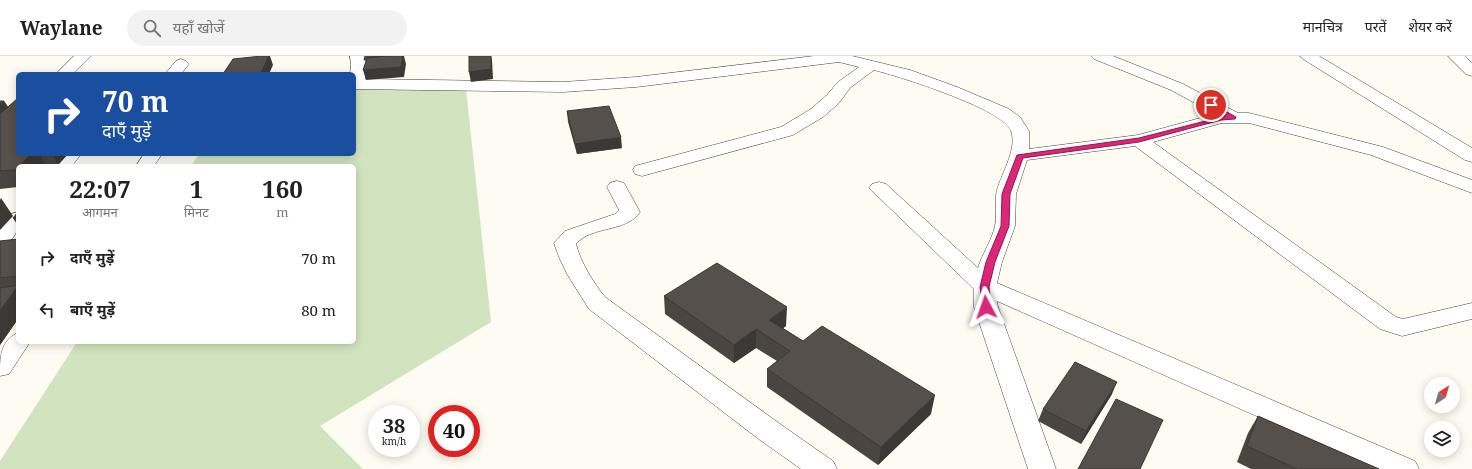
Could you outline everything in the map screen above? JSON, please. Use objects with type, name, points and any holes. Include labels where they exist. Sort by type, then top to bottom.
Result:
[{"type":"street","points":[[66,72],[83,56]]},
{"type":"street","points":[[356,79],[359,65],[358,56]]},
{"type":"street","points":[[1099,56],[1177,87],[1233,117]]},
{"type":"street","points":[[1308,56],[1472,156]]},
{"type":"street","points":[[1456,56],[1472,71]]},
{"type":"street","points":[[356,84],[594,86],[834,57],[871,65],[922,79],[1003,114],[1014,121],[1020,131],[1021,140],[1019,156],[1006,194],[1005,226],[990,262],[985,287],[986,307],[1042,469]]},
{"type":"street","points":[[642,170],[787,131],[817,113],[833,99],[844,85],[871,65]]},
{"type":"street","points":[[1019,156],[1139,140],[1221,118],[1233,117],[1268,122],[1377,151],[1472,187]]},
{"type":"street","points":[[1139,140],[1388,323],[1402,328],[1472,311]]},
{"type":"street","points":[[64,164],[70,156]]},
{"type":"street","points":[[617,187],[630,212],[629,214],[622,218],[572,235],[565,243],[567,251],[589,293],[597,303],[770,432],[823,469]]},
{"type":"street","points":[[879,188],[985,287],[1405,469]]},
{"type":"street","points":[[0,239],[16,220]]},
{"type":"street","points":[[0,367],[17,344]]},
{"type":"green space","points":[[356,86],[466,89],[491,322],[320,426],[363,469],[0,469],[0,461],[76,344],[356,344],[356,164],[192,164],[198,156],[356,156]]},
{"type":"building","points":[[269,56],[261,72],[224,72],[233,59]]},
{"type":"building","points":[[365,56],[385,56],[367,58],[364,60]]},
{"type":"building","points":[[403,56],[401,67],[363,70],[367,58]]},
{"type":"building","points":[[469,56],[491,56],[491,69],[469,72]]},
{"type":"building","points":[[16,100],[16,156],[29,156],[21,164],[16,164],[15,170],[0,171],[0,114]]},
{"type":"building","points":[[609,106],[621,137],[575,144],[567,111]]},
{"type":"building","points":[[16,239],[16,276],[0,278],[0,241]]},
{"type":"building","points":[[717,263],[787,307],[769,320],[803,341],[822,326],[935,395],[881,447],[767,369],[790,351],[756,329],[734,345],[664,296]]},
{"type":"building","points":[[16,285],[16,289],[0,311],[0,288]]},
{"type":"building","points":[[1075,362],[1117,382],[1086,431],[1043,409]]},
{"type":"building","points":[[1116,399],[1163,420],[1140,469],[1078,469]]},
{"type":"building","points":[[1258,416],[1379,469],[1297,469],[1247,446]]},
{"type":"route","points":[[986,307],[985,287],[990,262],[1005,226],[1006,194],[1019,156],[1139,140],[1221,118],[1233,117],[1211,105]]}]
